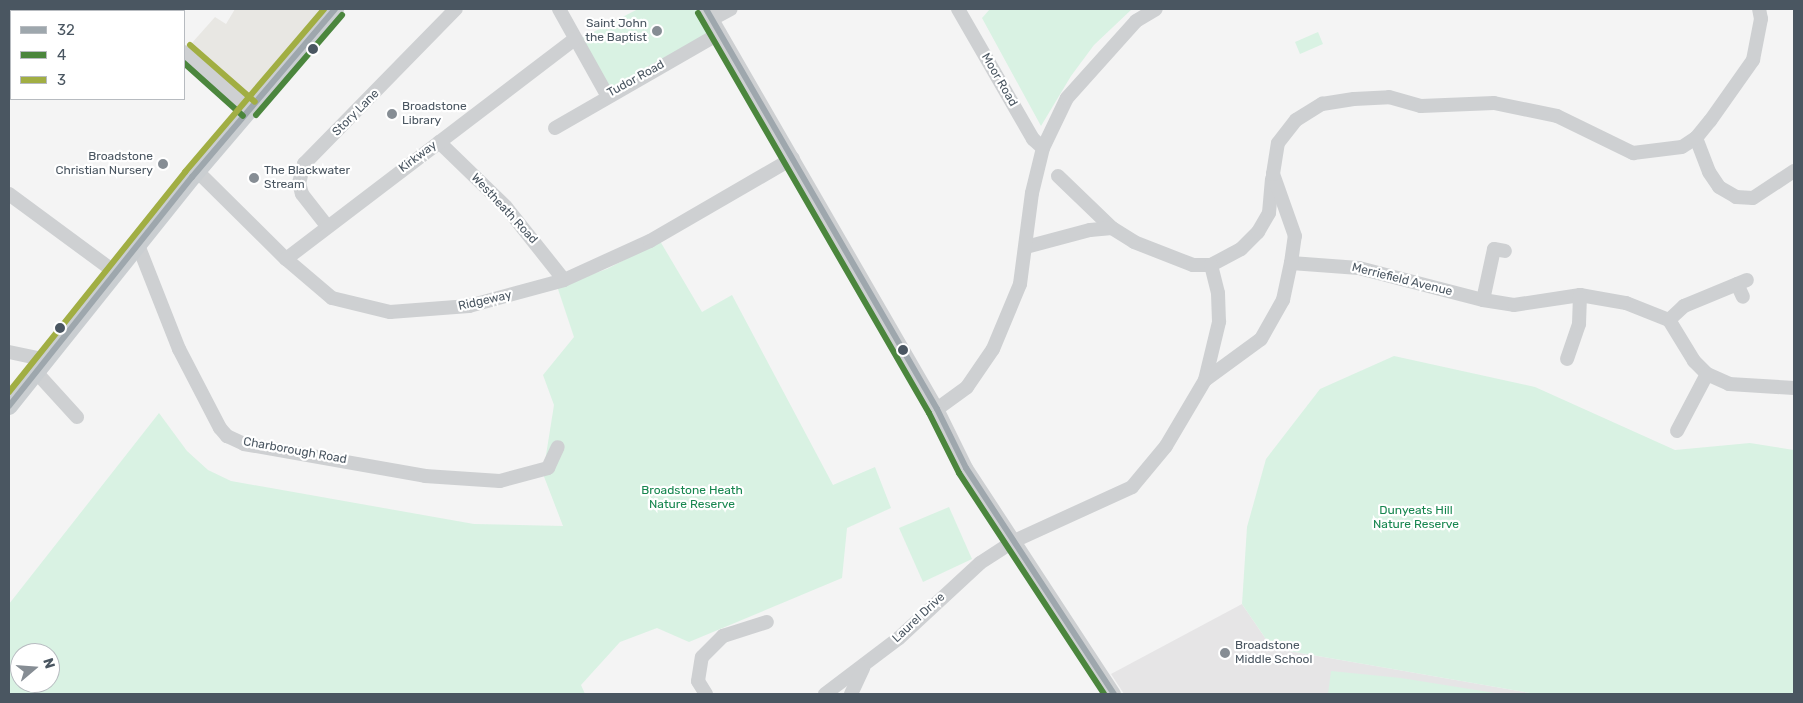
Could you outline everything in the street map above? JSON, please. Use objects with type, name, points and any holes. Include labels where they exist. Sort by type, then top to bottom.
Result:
[{"type":"main road","points":[[9,406],[197,170],[335,9]]},
{"type":"street","points":[[93,9],[114,9]]},
{"type":"street","name":"Story Lane","points":[[327,226],[302,194],[299,183],[304,164],[456,9]]},
{"type":"street","points":[[559,9],[608,95]]},
{"type":"street","points":[[730,9],[709,14],[937,409],[966,468],[1012,542],[1114,694]]},
{"type":"street","name":"Moor Road","points":[[958,9],[1033,139],[1043,148]]},
{"type":"street","points":[[937,409],[966,387],[993,350],[1020,284],[1032,192],[1043,148],[1067,98],[1136,21],[1156,9]]},
{"type":"street","points":[[1058,176],[1112,228],[1134,242],[1194,265],[1211,265],[1241,249],[1258,232],[1269,213],[1278,143],[1296,120],[1322,104],[1354,98],[1390,98],[1421,106],[1494,102],[1557,116],[1605,142],[1633,153],[1682,147],[1696,138],[1753,60],[1761,19],[1759,9]]},
{"type":"street","name":"Tudor Road","points":[[555,128],[608,95],[720,33]]},
{"type":"street","name":"Kirkway","points":[[286,258],[575,39]]},
{"type":"street","points":[[188,56],[249,109]]},
{"type":"street","points":[[1696,138],[1719,187],[1736,197],[1752,198],[1794,171]]},
{"type":"street","name":"Westheath Road","points":[[439,142],[506,207],[564,280]]},
{"type":"street","name":"Ridgeway","points":[[197,170],[286,258],[332,298],[390,312],[469,306],[564,280],[650,241],[793,158]]},
{"type":"street","points":[[1205,380],[1261,339],[1283,300],[1292,263],[1295,236],[1273,174]]},
{"type":"street","points":[[9,194],[116,273]]},
{"type":"street","points":[[1026,247],[1090,230],[1112,228]]},
{"type":"street","name":"Charborough Road","points":[[138,245],[179,349],[220,428],[227,436],[244,444],[426,476],[483,481],[535,474],[548,468],[558,447]]},
{"type":"street","points":[[1483,300],[1494,249],[1505,251]]},
{"type":"street","name":"Merriefield Avenue","points":[[1292,263],[1359,268],[1483,300],[1514,305],[1580,295],[1626,303],[1670,320]]},
{"type":"street","points":[[1205,380],[1218,322],[1218,293],[1211,265]]},
{"type":"street","points":[[1743,297],[1742,282],[1684,306],[1670,320],[1694,361],[1707,374],[1729,384],[1794,388]]},
{"type":"street","points":[[1567,359],[1579,324],[1580,295]]},
{"type":"street","points":[[9,352],[41,366],[77,417]]},
{"type":"street","points":[[1677,431],[1707,374]]},
{"type":"street","name":"Laurel Drive","points":[[825,694],[863,667],[980,563],[1012,542],[1132,487],[1166,446],[1205,380]]},
{"type":"street","points":[[706,694],[698,681],[702,657],[723,636],[767,622]]},
{"type":"street","points":[[851,694],[863,667]]},
{"type":"shaded area","points":[[235,9],[321,9],[248,94],[191,44],[215,17],[226,24]]},
{"type":"shaded area","name":"Broadstone Middle School","points":[[1242,604],[1272,648],[1536,694],[1124,694],[1111,674]]},
{"type":"green space","points":[[638,9],[697,9],[711,34],[613,87],[606,85],[580,39]]},
{"type":"green space","points":[[990,9],[1132,9],[1094,45],[1071,76],[1041,126],[982,18]]},
{"type":"green space","points":[[1318,32],[1323,44],[1300,54],[1295,42]]},
{"type":"green space","name":"Broadstone Heath Nature Reserve","points":[[660,241],[702,312],[732,295],[833,485],[875,467],[891,508],[847,528],[842,578],[689,642],[657,628],[620,642],[581,685],[585,694],[9,694],[9,604],[159,413],[187,451],[208,470],[231,481],[474,524],[563,526],[543,474],[554,405],[543,375],[574,337],[557,286],[607,269]]},
{"type":"green space","name":"Dunyeats Hill Nature Reserve","points":[[1394,356],[1535,387],[1675,450],[1750,443],[1794,450],[1794,694],[1536,694],[1272,648],[1242,604],[1247,527],[1266,459],[1320,389]]},
{"type":"green space","points":[[949,507],[972,559],[923,582],[899,528]]},
{"type":"green space","points":[[1331,671],[1401,678],[1501,694],[1328,694]]},
{"type":"transit line","name":"3","points":[[9,392],[185,172],[324,9]]},
{"type":"transit line","name":"32","points":[[9,406],[192,177],[335,9]]},
{"type":"transit line","name":"32","points":[[706,9],[937,409],[966,468],[1114,694]]},
{"type":"transit line","name":"4","points":[[698,13],[929,413],[959,473],[1104,694]]},
{"type":"transit line","name":"4","points":[[256,115],[342,15]]},
{"type":"transit line","name":"3","points":[[190,45],[255,102]]},
{"type":"transit line","name":"4","points":[[185,64],[243,116]]},
{"type":"place","name":"Saint John the Baptist","points":[[657,31]]},
{"type":"place","name":"Broadstone Library","points":[[392,114]]},
{"type":"place","name":"Broadstone Christian Nursery","points":[[163,164]]},
{"type":"place","name":"The Blackwater Stream","points":[[254,178]]},
{"type":"place","name":"Broadstone Middle School","points":[[1225,653]]}]
